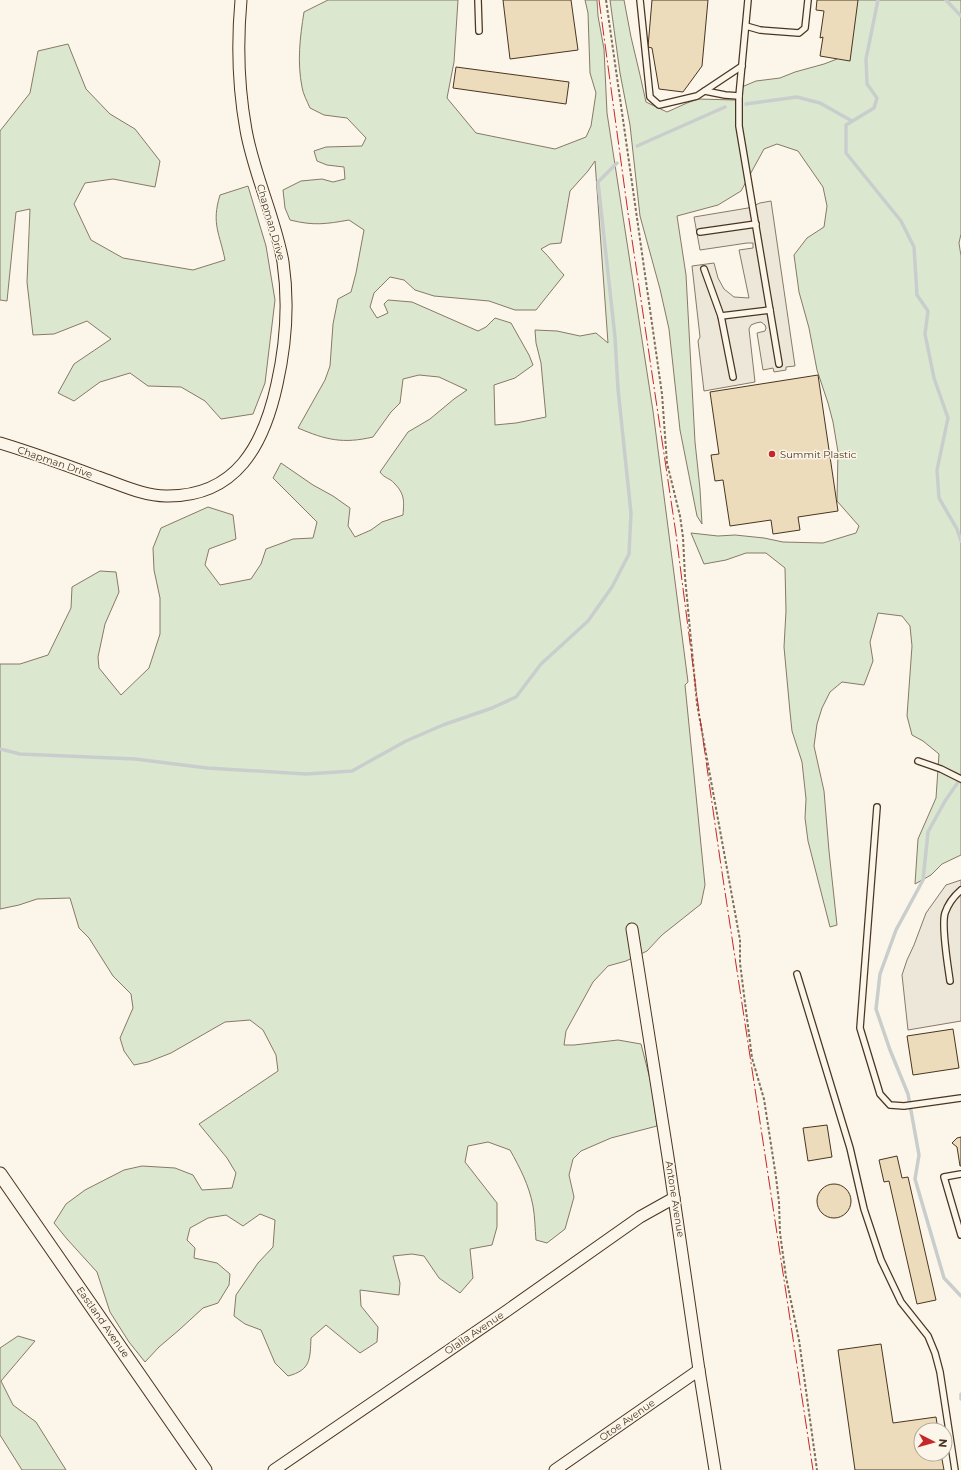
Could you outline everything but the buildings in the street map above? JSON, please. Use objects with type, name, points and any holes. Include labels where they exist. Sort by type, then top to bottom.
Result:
[{"type":"street","name":"Chapman Drive","points":[[0,443],[128,487],[164,496],[182,496],[202,492],[226,479],[244,462],[257,445],[265,428],[280,373],[286,327],[286,299],[282,261],[278,242],[254,166],[242,106],[238,65],[241,0]]},
{"type":"street","name":"Antone Avenue","points":[[632,929],[715,1470]]},
{"type":"street","name":"Eastland Avenue","points":[[0,1174],[205,1470]]},
{"type":"street","name":"Olalla Avenue","points":[[274,1470],[640,1217],[674,1198]]},
{"type":"street","name":"Otoe Avenue","points":[[555,1470],[699,1370]]},
{"type":"lane","points":[[478,0],[479,31]]},
{"type":"lane","points":[[640,0],[650,97],[660,105],[697,96],[742,66]]},
{"type":"lane","points":[[748,0],[739,96],[739,126],[779,364]]},
{"type":"lane","points":[[746,26],[760,30],[798,33],[805,28],[808,0]]},
{"type":"lane","points":[[704,91],[739,96]]},
{"type":"lane","points":[[700,232],[756,224]]},
{"type":"lane","points":[[704,269],[721,316],[732,377]]},
{"type":"lane","points":[[721,316],[770,310]]},
{"type":"lane","points":[[918,761],[941,769],[958,778]]},
{"type":"lane","points":[[877,807],[860,1028],[880,1094],[890,1105],[904,1106],[961,1098]]},
{"type":"lane","points":[[950,981],[943,924],[945,914],[951,901],[961,890]]},
{"type":"lane","points":[[797,974],[850,1148],[864,1209],[882,1260],[902,1302],[928,1336],[936,1353],[955,1470]]},
{"type":"lane","points":[[961,1174],[944,1177],[961,1235]]},
{"type":"path","points":[[606,0],[662,394],[665,448],[680,516],[683,537],[685,585],[697,704],[740,940],[740,963],[752,1058],[764,1099],[775,1169],[779,1202],[780,1233],[786,1278],[799,1340],[817,1470]]},
{"type":"green space","points":[[328,0],[458,0],[454,62],[447,98],[476,133],[555,149],[586,137],[591,126],[596,93],[590,73],[588,13],[585,0],[597,0],[598,16],[604,49],[607,113],[653,411],[688,682],[685,685],[705,885],[701,904],[662,935],[647,951],[626,961],[608,966],[593,982],[566,1031],[564,1045],[618,1040],[641,1044],[652,1087],[657,1126],[611,1138],[581,1151],[573,1159],[569,1175],[574,1197],[565,1229],[547,1243],[536,1240],[533,1206],[529,1191],[524,1177],[510,1150],[488,1142],[468,1146],[465,1162],[497,1203],[497,1227],[492,1245],[470,1249],[473,1278],[460,1293],[439,1278],[424,1256],[412,1254],[393,1256],[400,1283],[399,1295],[360,1290],[361,1306],[378,1327],[377,1342],[360,1353],[326,1325],[311,1338],[308,1363],[296,1374],[288,1376],[275,1363],[261,1330],[245,1324],[234,1316],[236,1295],[258,1263],[273,1247],[275,1220],[260,1214],[243,1226],[226,1215],[208,1218],[190,1228],[187,1240],[195,1248],[194,1258],[217,1263],[230,1274],[229,1285],[218,1303],[203,1308],[159,1347],[145,1362],[129,1342],[110,1312],[97,1272],[54,1223],[66,1204],[85,1190],[124,1170],[142,1166],[175,1168],[193,1175],[202,1190],[232,1188],[236,1173],[227,1158],[199,1124],[278,1071],[276,1055],[263,1030],[250,1020],[225,1022],[171,1053],[148,1062],[134,1065],[124,1051],[120,1038],[133,1008],[131,994],[113,976],[89,938],[79,928],[70,898],[37,899],[0,909],[0,664],[20,664],[48,655],[71,608],[72,587],[100,571],[116,572],[119,592],[105,624],[98,657],[99,668],[121,695],[149,668],[160,634],[160,598],[154,570],[153,548],[161,528],[208,507],[233,515],[236,539],[209,549],[205,565],[220,585],[251,579],[261,564],[266,549],[293,539],[313,538],[317,522],[273,478],[281,463],[350,508],[348,526],[355,537],[371,530],[382,522],[403,515],[402,494],[392,481],[380,472],[408,432],[430,419],[467,390],[439,377],[419,375],[403,379],[400,403],[391,412],[373,437],[353,440],[335,440],[298,428],[325,380],[330,366],[333,324],[338,299],[351,292],[364,230],[349,220],[320,224],[290,220],[285,208],[283,190],[301,181],[322,179],[333,182],[345,179],[344,167],[327,165],[317,161],[314,151],[326,147],[362,146],[366,138],[347,118],[324,115],[310,108],[304,95],[300,78],[300,40],[304,12]],"holes":[[[595,161],[608,343],[596,333],[580,336],[557,331],[535,330],[536,343],[541,363],[546,417],[516,423],[495,425],[494,385],[515,378],[533,365],[511,323],[495,318],[486,327],[478,331],[412,302],[388,300],[384,304],[388,313],[377,318],[370,307],[374,293],[390,277],[404,280],[415,290],[434,296],[489,301],[515,310],[536,310],[564,275],[541,249],[550,244],[561,243],[570,191]]]},
{"type":"green space","points":[[610,0],[624,0],[646,102],[667,112],[698,99],[735,100],[744,86],[756,81],[780,78],[837,59],[855,0],[961,0],[961,234],[959,243],[961,256],[961,855],[942,864],[931,875],[915,884],[918,839],[936,798],[939,754],[923,741],[912,735],[907,716],[912,646],[910,626],[902,616],[878,613],[870,642],[873,661],[864,685],[842,682],[830,692],[822,708],[817,724],[814,746],[824,791],[837,925],[830,927],[808,841],[805,818],[806,799],[802,762],[792,731],[784,647],[786,611],[785,568],[766,553],[746,553],[726,560],[704,564],[691,533],[718,536],[735,535],[764,538],[783,542],[823,543],[856,533],[859,526],[837,501],[838,452],[833,422],[817,370],[809,328],[799,292],[794,255],[807,238],[824,227],[827,206],[823,187],[798,151],[777,144],[764,149],[741,191],[718,205],[677,216],[686,275],[695,442],[702,524],[697,516],[680,430],[669,329],[660,289],[640,216],[630,125],[620,73]]},
{"type":"green space","points":[[68,44],[86,89],[110,114],[135,129],[160,161],[155,187],[113,179],[85,183],[74,204],[91,240],[123,258],[193,270],[225,260],[216,221],[217,205],[220,195],[248,186],[266,246],[275,300],[265,383],[253,414],[221,419],[205,401],[181,387],[148,386],[130,373],[100,382],[74,401],[58,393],[74,364],[111,339],[87,321],[54,334],[33,335],[27,282],[30,209],[16,212],[7,301],[0,300],[0,131],[30,93],[38,51]]},
{"type":"green space","points":[[18,1336],[35,1341],[1,1381],[13,1405],[36,1422],[66,1470],[22,1470],[0,1435],[0,1348]]},
{"type":"shaded area","points":[[771,201],[795,366],[786,367],[786,370],[774,372],[773,368],[763,370],[757,333],[765,331],[766,328],[761,322],[756,323],[751,325],[749,329],[755,382],[704,391],[692,266],[714,263],[718,278],[724,289],[734,297],[749,298],[739,250],[753,248],[753,243],[700,250],[694,217],[748,208],[760,203]]},
{"type":"shaded area","points":[[961,880],[961,1021],[908,1030],[902,975],[907,960],[926,913],[946,885]]},
{"type":"waterway","points":[[878,0],[866,59],[867,84],[877,98],[874,108],[846,125],[846,153],[901,221],[914,247],[917,295],[928,311],[925,334],[934,378],[948,418],[937,470],[939,498],[957,529],[961,541]]},
{"type":"waterway","points":[[946,0],[961,16]]},
{"type":"waterway","points":[[746,104],[797,97],[820,103],[852,121]]},
{"type":"waterway","points":[[637,146],[725,107]]},
{"type":"waterway","points":[[0,749],[20,754],[135,759],[207,768],[306,774],[352,771],[406,741],[443,725],[492,708],[516,697],[541,664],[588,621],[612,587],[629,554],[631,513],[618,389],[615,337],[598,182],[617,163]]},
{"type":"waterway","points":[[961,778],[945,801],[928,832],[923,880],[896,930],[880,974],[876,1009],[890,1050],[908,1094],[919,1155],[915,1179],[944,1278],[961,1296]]},
{"type":"waterway","points":[[961,1394],[961,1399]]},
{"type":"power","points":[[599,0],[628,213],[676,534],[720,859],[813,1470]]},
{"type":"place","name":"Summit Plastic","points":[[772,454]]}]
